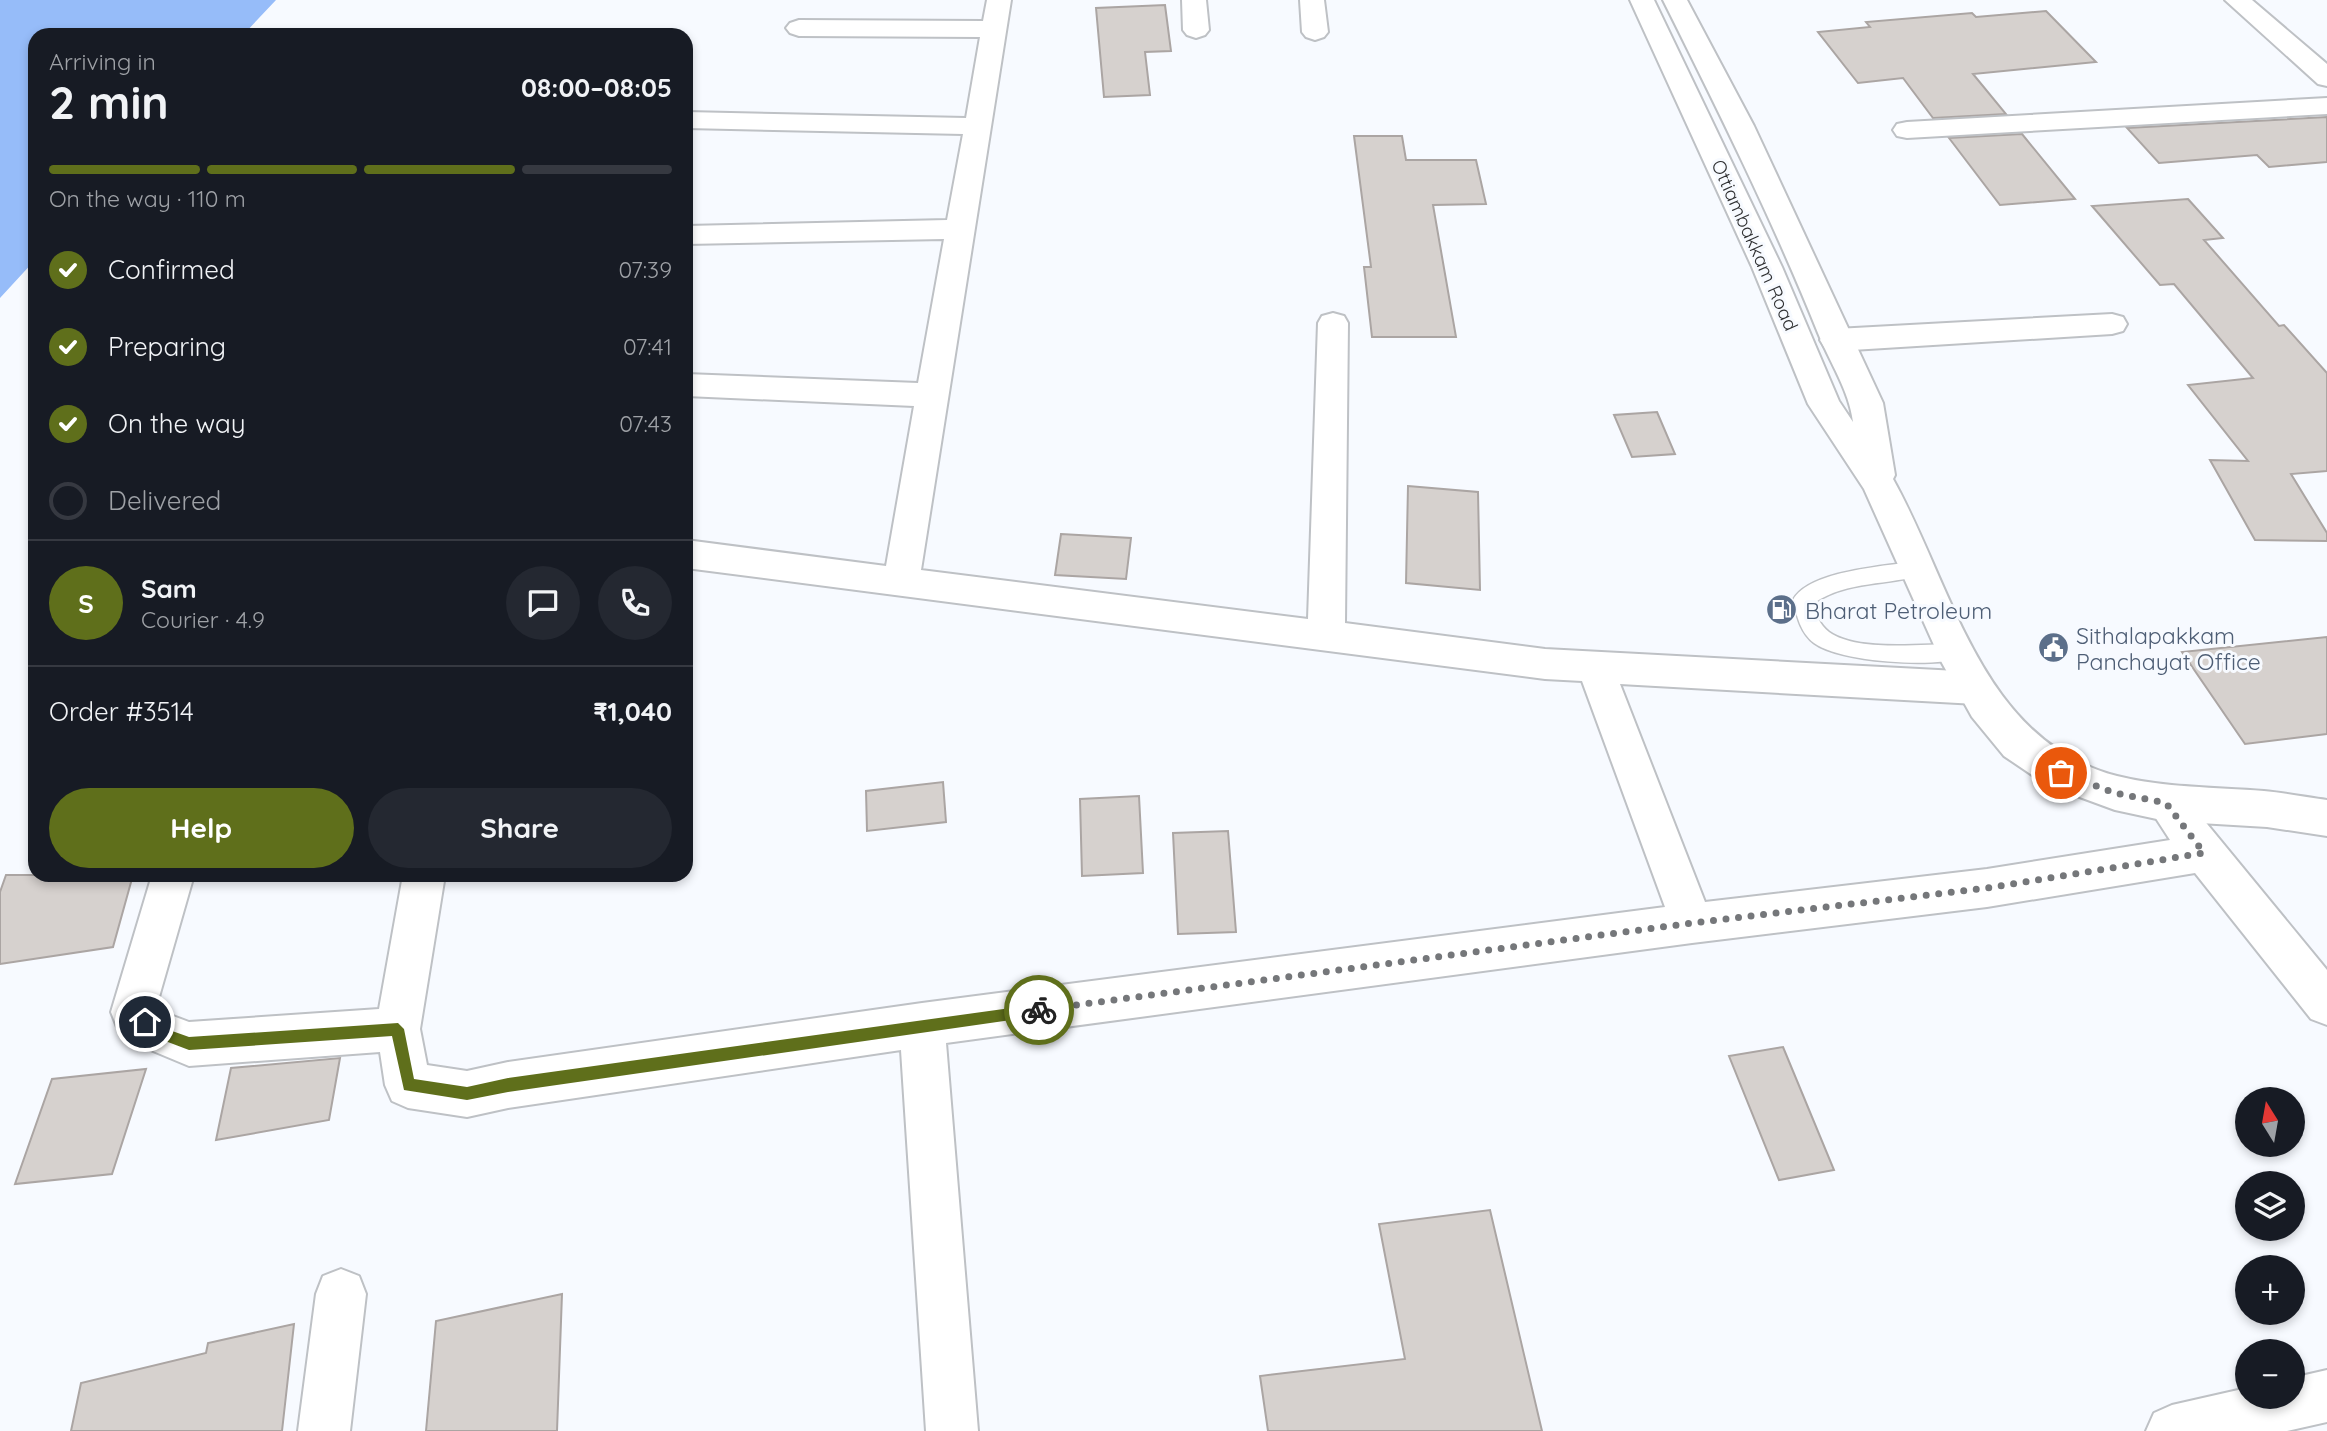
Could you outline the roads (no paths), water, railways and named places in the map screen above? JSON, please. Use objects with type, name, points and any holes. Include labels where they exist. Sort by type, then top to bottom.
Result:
[{"type":"street","points":[[1194,0],[1196,30]]},
{"type":"street","points":[[1312,0],[1315,32]]},
{"type":"street","name":"Ottiambakkam Road","points":[[1642,0],[1766,267],[1824,404],[1879,485],[1955,652],[1986,706],[2018,744],[2061,773],[2115,793],[2166,803],[2267,809],[2327,818]]},
{"type":"street","name":"Ottiambakkam Road","points":[[1675,0],[1740,126],[1807,267],[1836,340],[1867,404],[1879,485]]},
{"type":"street","points":[[2237,0],[2327,78]]},
{"type":"street","points":[[799,27],[997,14],[901,581]]},
{"type":"street","points":[[1907,130],[2327,106]]},
{"type":"street","points":[[693,120],[978,126]]},
{"type":"street","points":[[693,235],[961,229]]},
{"type":"street","points":[[1326,636],[1334,323]]},
{"type":"street","points":[[1836,340],[2112,324]]},
{"type":"street","points":[[693,385],[932,395]]},
{"type":"street","points":[[693,555],[1545,664],[1976,688]]},
{"type":"street","points":[[1595,667],[1692,923]]},
{"type":"street","points":[[2166,803],[2327,1004]]},
{"type":"street","name":"Ottiambakkam Road","points":[[2267,809],[2327,804]]},
{"type":"street","points":[[423,882],[398,1029],[408,1085],[467,1094],[508,1085],[922,1026],[1692,923],[1987,888],[2204,853]]},
{"type":"street","points":[[171,882],[132,1012],[156,1031],[189,1044],[398,1029]]},
{"type":"street","points":[[922,1026],[952,1431]]},
{"type":"street","points":[[324,1431],[341,1294]]},
{"type":"street","points":[[2172,1431],[2327,1396]]},
{"type":"lane","points":[[1918,569],[1814,590],[1803,600],[1811,626],[1822,638],[1835,646],[1864,651],[1955,652]]},
{"type":"water","points":[[0,0],[276,0],[250,28],[28,28],[28,268],[0,298]]},
{"type":"place","name":"Bharat Petroleum","points":[[1782,610]]},
{"type":"place","name":"Sithalapakkam Panchayat Office","points":[[2053,648]]}]
